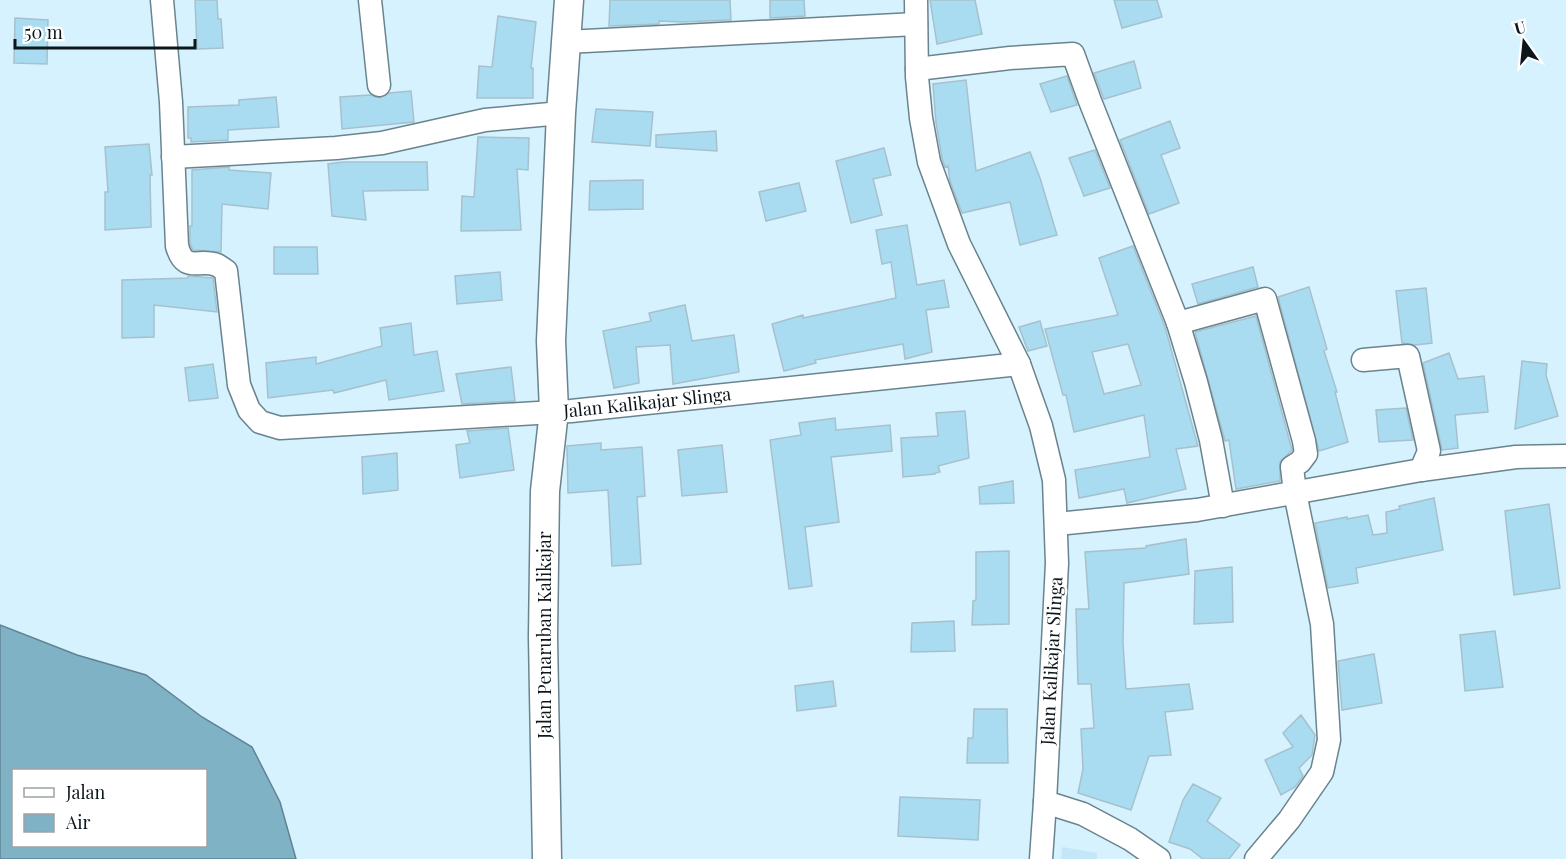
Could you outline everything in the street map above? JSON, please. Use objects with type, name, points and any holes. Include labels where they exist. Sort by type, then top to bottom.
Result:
[{"type":"street","points":[[162,0],[171,102],[176,236],[180,257],[187,263],[217,265],[226,271],[239,385],[249,410],[260,422],[280,428],[554,411]]},
{"type":"street","points":[[370,0],[379,85]]},
{"type":"street","name":"Jalan Kalikajar Slinga","points":[[569,0],[561,113],[551,341],[554,411],[1014,365],[1041,426],[1054,480],[1057,524],[1057,563],[1041,859]]},
{"type":"street","points":[[916,0],[917,69],[921,118],[929,162],[959,244],[1014,365]]},
{"type":"street","points":[[566,42],[916,24]]},
{"type":"street","points":[[917,69],[1073,54],[1178,323],[1208,428],[1223,506]]},
{"type":"street","points":[[173,157],[336,148],[382,143],[485,120],[561,113]]},
{"type":"street","points":[[1178,323],[1265,299],[1306,454],[1292,468],[1322,624],[1329,740],[1322,772],[1289,820],[1256,859]]},
{"type":"street","points":[[1363,360],[1408,356],[1429,451],[1421,470]]},
{"type":"street","name":"Jalan Penaruban Kalikajar","points":[[547,859],[543,637],[545,491],[554,411]]},
{"type":"street","points":[[1057,524],[1197,510],[1421,470],[1516,457],[1566,456]]},
{"type":"street","points":[[1045,802],[1083,814],[1130,839],[1159,859]]},
{"type":"shaded area","points":[[1062,847],[1097,853],[1097,859],[1061,859]]},
{"type":"water","points":[[0,625],[77,655],[146,675],[202,717],[252,747],[280,802],[296,859],[0,859]]},
{"type":"building","points":[[195,0],[217,0],[223,48],[197,49]]},
{"type":"building","points":[[610,0],[730,0],[731,20],[659,21],[659,24],[609,26]]},
{"type":"building","points":[[770,0],[804,0],[805,16],[770,18]]},
{"type":"building","points":[[930,0],[975,0],[982,34],[937,44]]},
{"type":"building","points":[[1114,0],[1157,0],[1162,17],[1122,28]]},
{"type":"building","points":[[498,16],[536,22],[531,68],[533,68],[533,98],[477,98],[479,66],[492,67]]},
{"type":"building","points":[[15,18],[48,20],[47,64],[14,63]]},
{"type":"building","points":[[1134,61],[1141,88],[1104,99],[1094,73]]},
{"type":"building","points":[[1067,76],[1077,105],[1051,112],[1040,84]]},
{"type":"building","points":[[966,80],[976,171],[1030,152],[1057,235],[1020,245],[1010,202],[962,213],[950,181],[948,166],[945,167],[942,158],[933,84]]},
{"type":"building","points":[[411,91],[414,122],[342,129],[340,97],[370,95],[380,98],[389,93]]},
{"type":"building","points":[[276,97],[279,127],[228,130],[228,140],[191,142],[191,138],[188,138],[188,107],[239,105],[239,100]]},
{"type":"building","points":[[596,109],[653,112],[650,146],[592,142]]},
{"type":"building","points":[[1170,121],[1180,148],[1161,155],[1179,203],[1149,214],[1120,140]]},
{"type":"building","points":[[716,131],[717,151],[656,147],[656,135]]},
{"type":"building","points":[[478,137],[529,138],[528,170],[517,169],[521,230],[461,231],[462,196],[474,197]]},
{"type":"building","points":[[149,144],[152,175],[150,175],[151,227],[105,230],[105,192],[108,192],[105,147]]},
{"type":"building","points":[[884,148],[891,175],[873,179],[882,215],[851,223],[836,161]]},
{"type":"building","points":[[1095,150],[1110,188],[1084,196],[1069,158]]},
{"type":"building","points":[[427,162],[428,190],[363,191],[366,220],[332,216],[328,164]]},
{"type":"building","points":[[229,167],[229,170],[271,173],[268,209],[222,204],[221,252],[193,250],[190,243],[192,170]]},
{"type":"building","points":[[643,180],[643,209],[589,210],[590,181]]},
{"type":"building","points":[[799,183],[806,211],[766,221],[759,192]]},
{"type":"building","points":[[907,225],[917,285],[944,280],[949,307],[926,310],[932,352],[905,359],[903,344],[815,360],[816,363],[784,371],[772,324],[803,315],[803,318],[896,298],[891,262],[882,264],[876,230]]},
{"type":"building","points":[[1133,246],[1165,327],[1198,446],[1176,449],[1186,489],[1127,503],[1124,489],[1079,498],[1075,470],[1150,457],[1144,415],[1074,432],[1066,395],[1063,395],[1045,329],[1118,315],[1099,258]],"holes":[[[1128,344],[1141,385],[1104,394],[1092,352]]]},
{"type":"building","points":[[274,247],[317,247],[318,274],[274,274]]},
{"type":"building","points":[[1253,267],[1258,287],[1198,304],[1192,284]]},
{"type":"building","points":[[500,272],[502,300],[457,304],[455,276]]},
{"type":"building","points":[[188,276],[213,278],[217,312],[154,305],[154,337],[122,338],[122,280],[188,278]]},
{"type":"building","points":[[1309,287],[1327,349],[1324,351],[1337,392],[1335,392],[1348,442],[1319,451],[1278,297]]},
{"type":"building","points":[[1426,288],[1432,343],[1415,345],[1402,343],[1396,291]]},
{"type":"building","points":[[685,305],[692,341],[734,335],[739,372],[673,384],[670,345],[636,347],[639,383],[614,388],[603,331],[651,321],[649,313]]},
{"type":"building","points":[[1256,316],[1292,450],[1280,462],[1280,481],[1236,489],[1229,440],[1225,441],[1195,332]]},
{"type":"building","points":[[1040,321],[1047,346],[1028,351],[1019,327]]},
{"type":"building","points":[[411,323],[414,355],[437,351],[444,391],[389,400],[386,380],[334,393],[333,390],[268,398],[266,363],[316,357],[316,364],[382,346],[380,328]]},
{"type":"building","points":[[1449,353],[1458,379],[1484,376],[1488,412],[1455,415],[1458,448],[1442,450],[1423,363]]},
{"type":"building","points":[[1522,361],[1547,364],[1546,375],[1558,416],[1515,429]]},
{"type":"building","points":[[213,364],[218,398],[189,401],[185,368]]},
{"type":"building","points":[[511,367],[515,401],[462,404],[456,374]]},
{"type":"building","points":[[1406,408],[1413,440],[1379,442],[1376,410]]},
{"type":"building","points":[[965,411],[969,458],[938,466],[940,472],[935,474],[903,477],[901,438],[938,436],[936,413]]},
{"type":"building","points":[[835,418],[836,430],[890,425],[892,451],[831,457],[839,522],[805,527],[812,586],[789,589],[770,440],[801,435],[799,423]]},
{"type":"building","points":[[508,428],[514,470],[460,478],[456,445],[470,443],[467,431]]},
{"type":"building","points":[[601,443],[601,450],[642,447],[645,496],[637,497],[641,564],[612,566],[608,490],[568,493],[567,446]]},
{"type":"building","points":[[722,445],[727,492],[682,496],[678,450]]},
{"type":"building","points":[[397,453],[398,490],[363,494],[362,457]]},
{"type":"building","points":[[1013,481],[1014,503],[980,504],[979,487]]},
{"type":"building","points":[[1434,498],[1443,550],[1356,568],[1358,583],[1328,588],[1315,523],[1368,515],[1373,535],[1387,533],[1386,512],[1400,509],[1399,506]]},
{"type":"building","points":[[1549,504],[1560,588],[1514,595],[1505,511]]},
{"type":"building","points":[[1186,539],[1189,574],[1124,583],[1123,643],[1126,689],[1189,684],[1193,709],[1165,712],[1171,755],[1149,756],[1131,810],[1078,793],[1083,769],[1081,729],[1094,728],[1091,684],[1078,684],[1076,609],[1089,609],[1085,552],[1146,548],[1146,546]]},
{"type":"building","points":[[1009,551],[1009,624],[972,625],[973,601],[976,600],[976,552]]},
{"type":"building","points":[[1232,567],[1233,622],[1194,624],[1195,571]]},
{"type":"building","points":[[954,621],[955,651],[911,652],[912,623]]},
{"type":"building","points":[[1495,631],[1503,687],[1465,691],[1460,635]]},
{"type":"building","points":[[1374,654],[1382,703],[1342,710],[1338,661]]},
{"type":"building","points":[[833,681],[836,706],[797,711],[795,686]]},
{"type":"building","points":[[974,709],[1007,709],[1008,763],[967,763],[968,738],[973,738]]},
{"type":"building","points":[[1301,715],[1315,735],[1312,755],[1299,768],[1303,776],[1295,787],[1281,795],[1265,760],[1293,747],[1283,733]]},
{"type":"building","points":[[1193,784],[1221,798],[1207,821],[1240,845],[1229,859],[1203,859],[1190,849],[1169,842],[1183,800]]},
{"type":"building","points":[[900,797],[980,800],[978,840],[898,836]]}]
